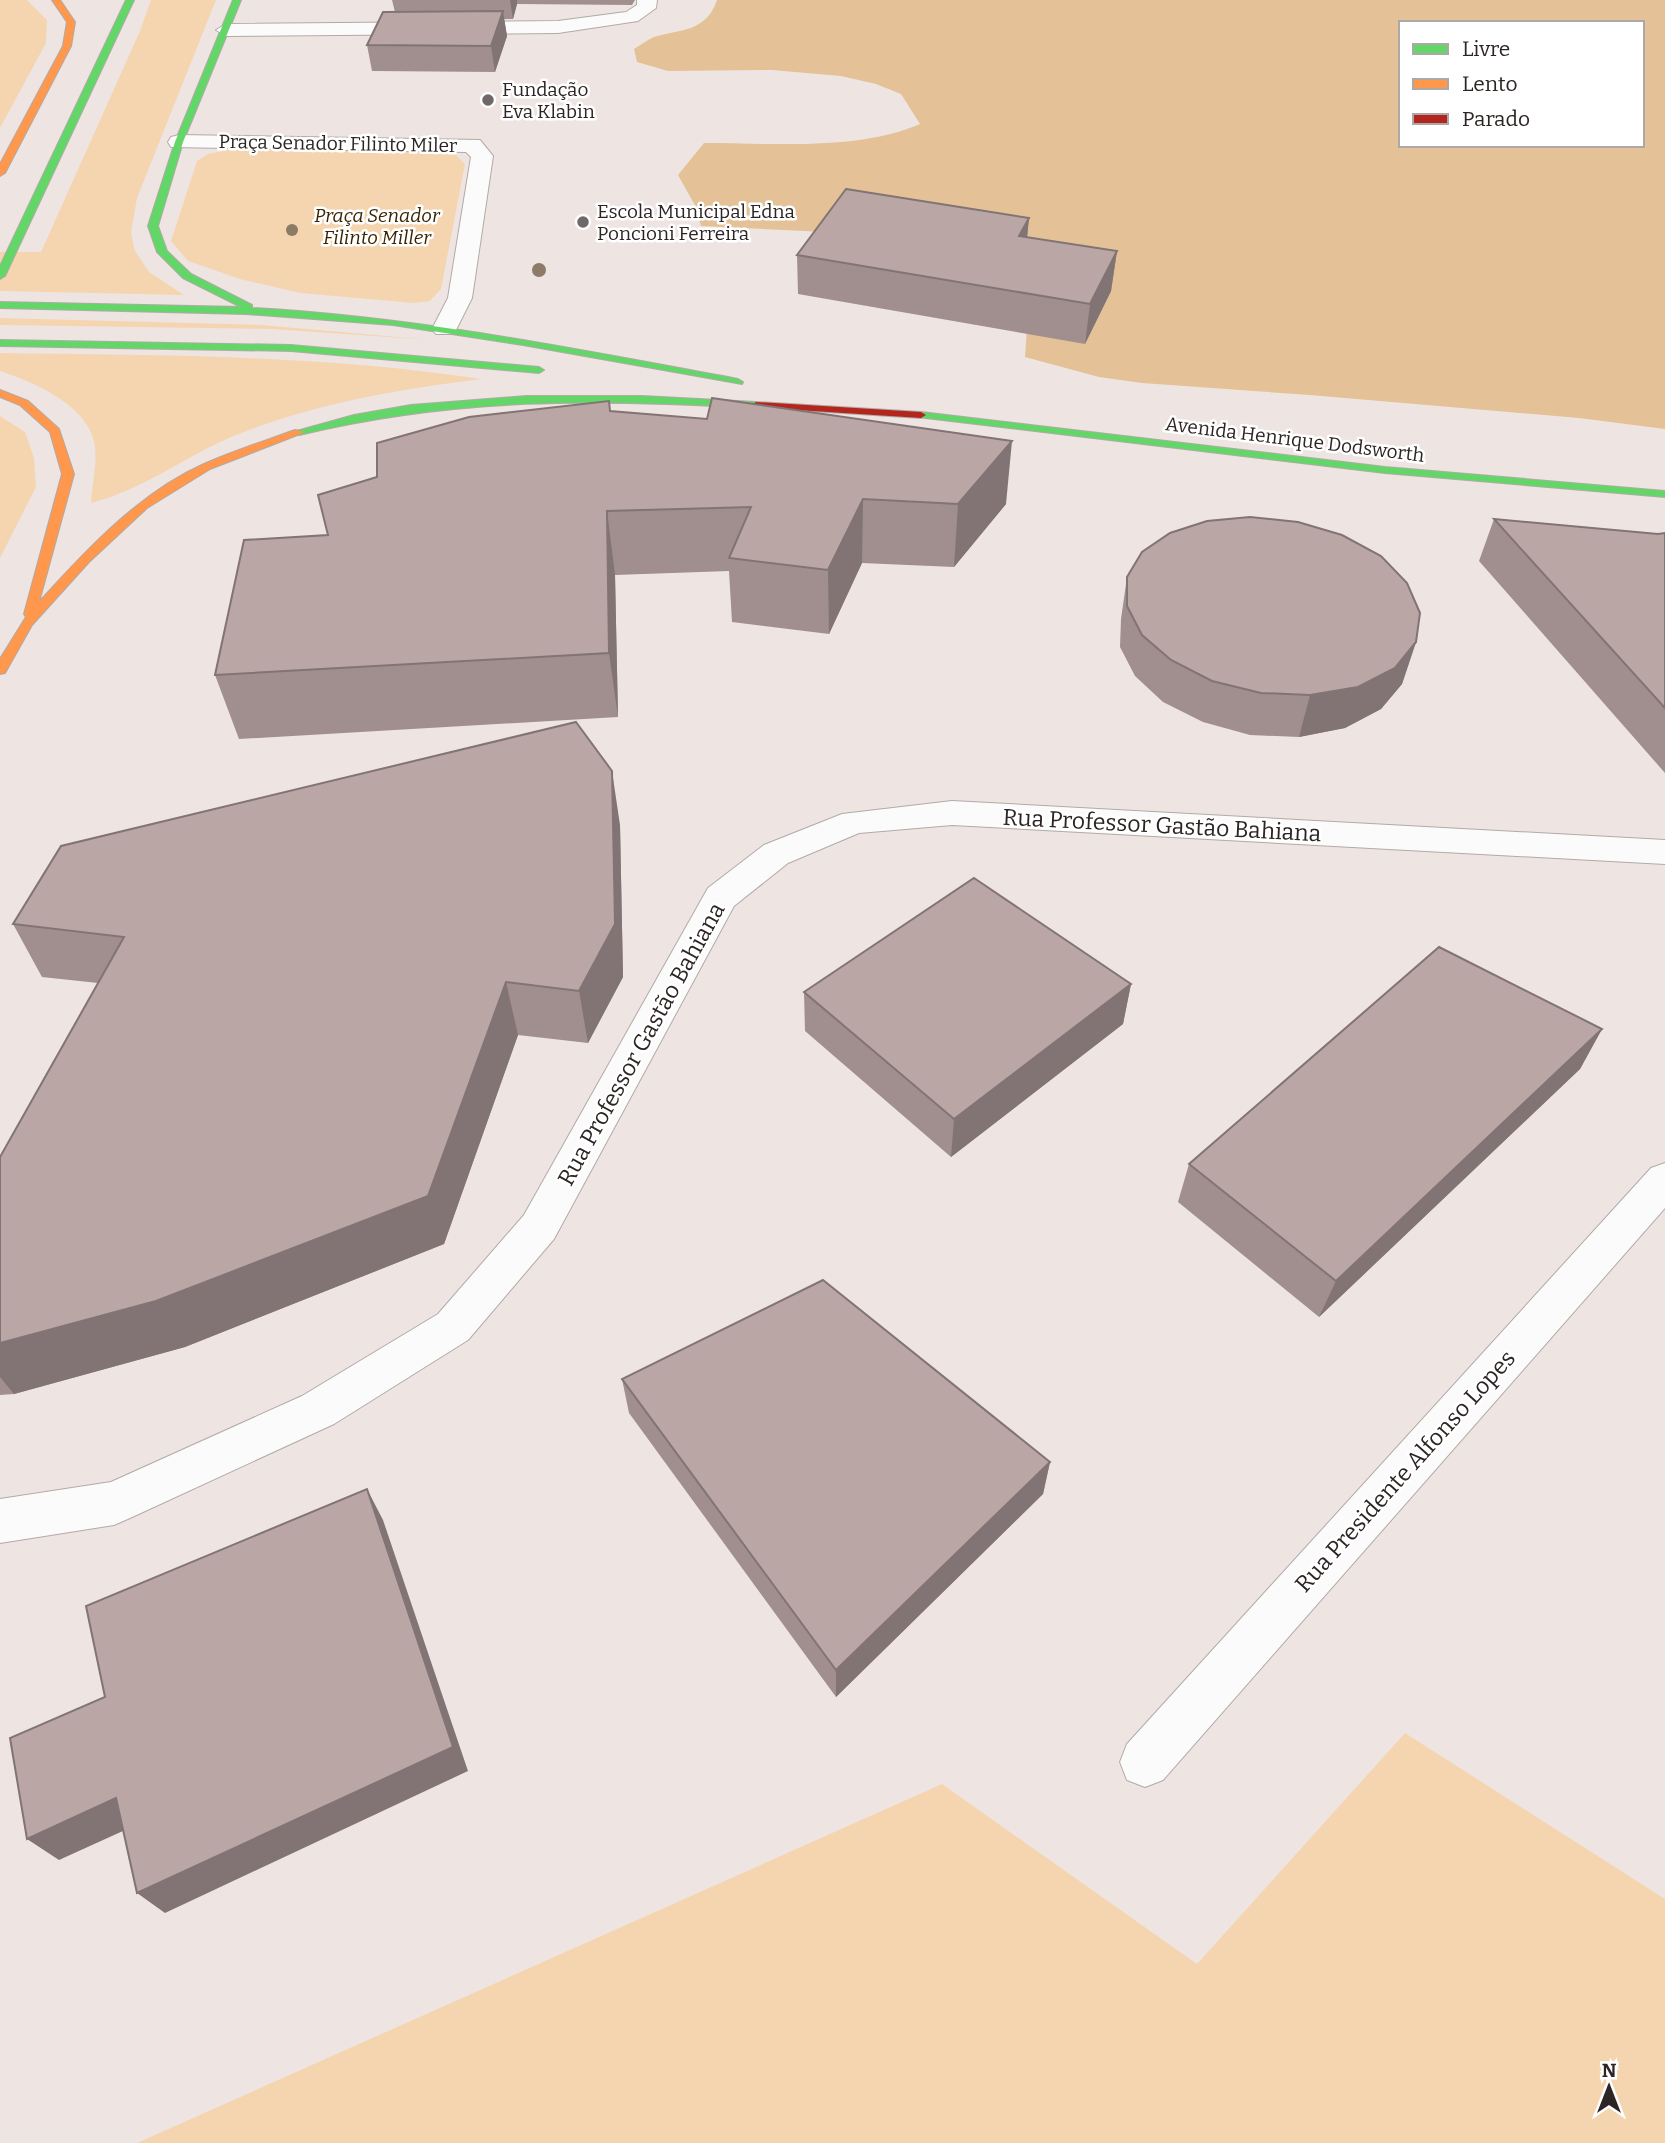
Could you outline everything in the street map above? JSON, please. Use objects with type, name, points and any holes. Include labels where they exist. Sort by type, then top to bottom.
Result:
[{"type":"main road","points":[[0,173],[67,46],[71,22],[56,0]]},
{"type":"main road","points":[[0,276],[130,0]]},
{"type":"main road","points":[[237,0],[179,142],[153,226],[162,251],[187,276],[256,311]]},
{"type":"main road","points":[[0,305],[256,311],[446,329],[755,385]]},
{"type":"main road","points":[[0,342],[292,348],[561,372]]},
{"type":"main road","points":[[643,381],[849,402]]},
{"type":"main road","points":[[782,390],[920,415]]},
{"type":"main road","points":[[0,393],[24,402],[55,431],[68,474],[27,623]]},
{"type":"main road","points":[[0,670],[27,623],[102,542],[154,499],[206,467],[231,456],[269,441],[348,418],[515,399],[638,398],[920,415]]},
{"type":"main road","name":"Avenida Henrique Dodsworth","points":[[920,415],[1353,468],[1532,486],[1665,494]]},
{"type":"street","points":[[226,30],[558,27],[631,17],[646,8],[647,0]]},
{"type":"street","name":"Praça Senador Filinto Miler","points":[[179,142],[472,145],[482,156],[460,298],[446,329]]},
{"type":"street","name":"Rua Professor Gastão Bahiana","points":[[0,1521],[114,1503],[318,1410],[453,1327],[539,1227],[721,897],[776,854],[854,822],[952,813],[1665,852]]},
{"type":"street","name":"Rua Presidente Alfonso Lopes","points":[[1145,1762],[1665,1180]]},
{"type":"green space","points":[[0,0],[27,0],[47,20],[46,43],[0,128]]},
{"type":"green space","points":[[151,0],[216,0],[137,198],[131,233],[135,251],[149,272],[184,295],[0,291],[0,252],[41,252],[140,31]]},
{"type":"green space","name":"Praça Senador Filinto Miller","points":[[228,150],[442,151],[456,155],[465,164],[441,289],[430,301],[414,303],[300,293],[240,279],[188,261],[171,241],[197,161],[208,154]]},
{"type":"green space","points":[[0,318],[261,325],[432,340],[272,329],[0,325]]},
{"type":"green space","points":[[0,353],[301,361],[481,379],[357,399],[296,414],[236,435],[129,490],[91,503],[95,447],[91,432],[83,419],[58,398],[44,389],[0,371]]},
{"type":"green space","points":[[0,416],[25,432],[34,458],[36,487],[0,558]]},
{"type":"green space","points":[[1405,1733],[1665,1899],[1665,2143],[137,2143],[942,1784],[1197,1964]]},
{"type":"shaded area","points":[[717,0],[1665,0],[1665,429],[1579,418],[1142,383],[1099,377],[1025,357],[1033,242],[701,226],[696,207],[678,175],[704,143],[842,142],[896,133],[920,124],[901,94],[876,84],[841,76],[772,70],[668,71],[637,62],[634,49],[654,37],[691,28],[706,19]]},
{"type":"building","points":[[503,11],[491,46],[367,45],[383,12]]},
{"type":"building","points":[[846,189],[1029,218],[1019,236],[1117,251],[1090,304],[797,255]]},
{"type":"building","points":[[712,398],[1012,441],[958,504],[863,499],[828,570],[729,558],[751,507],[607,511],[609,653],[215,675],[244,540],[328,535],[318,495],[377,477],[377,443],[469,417],[609,401],[610,411],[707,419]]},
{"type":"building","points":[[1250,517],[1298,522],[1342,535],[1381,556],[1407,583],[1420,613],[1416,642],[1395,668],[1358,687],[1310,695],[1261,693],[1212,681],[1171,660],[1142,635],[1127,606],[1127,577],[1142,552],[1170,533],[1207,521]]},
{"type":"building","points":[[1494,519],[1665,533],[1665,708]]},
{"type":"building","points":[[576,722],[612,771],[615,924],[579,991],[506,982],[428,1196],[156,1301],[0,1343],[0,1157],[124,937],[13,924],[61,846]]},
{"type":"building","points":[[974,878],[1131,984],[954,1119],[804,992]]},
{"type":"building","points":[[1439,947],[1602,1029],[1336,1281],[1189,1164]]},
{"type":"building","points":[[823,1280],[1050,1462],[836,1670],[622,1379]]},
{"type":"building","points":[[367,1489],[453,1747],[137,1893],[116,1798],[27,1839],[10,1738],[105,1697],[86,1606]]},
{"type":"traffic: fast","points":[[0,276],[130,0]]},
{"type":"traffic: fast","points":[[237,0],[179,142],[153,226],[162,252],[187,276],[248,307]]},
{"type":"traffic: fast","points":[[0,305],[246,311],[393,322],[523,342],[738,382]]},
{"type":"traffic: fast","points":[[0,343],[291,348],[539,370]]},
{"type":"traffic: fast","points":[[299,432],[354,418],[468,402],[584,398],[756,405]]},
{"type":"traffic: fast","points":[[921,415],[1385,470],[1665,494]]},
{"type":"traffic: slow","points":[[0,173],[67,46],[71,22],[56,0]]},
{"type":"traffic: slow","points":[[0,393],[24,403],[55,431],[68,474],[30,614]]},
{"type":"traffic: slow","points":[[0,670],[27,623],[85,559],[143,506],[206,467],[299,432]]},
{"type":"traffic: jam","points":[[756,405],[921,415]]},
{"type":"place","name":"Fundação Eva Klabin","points":[[488,100]]},
{"type":"place","name":"Escola Municipal Edna Poncioni Ferreira","points":[[583,222]]}]
